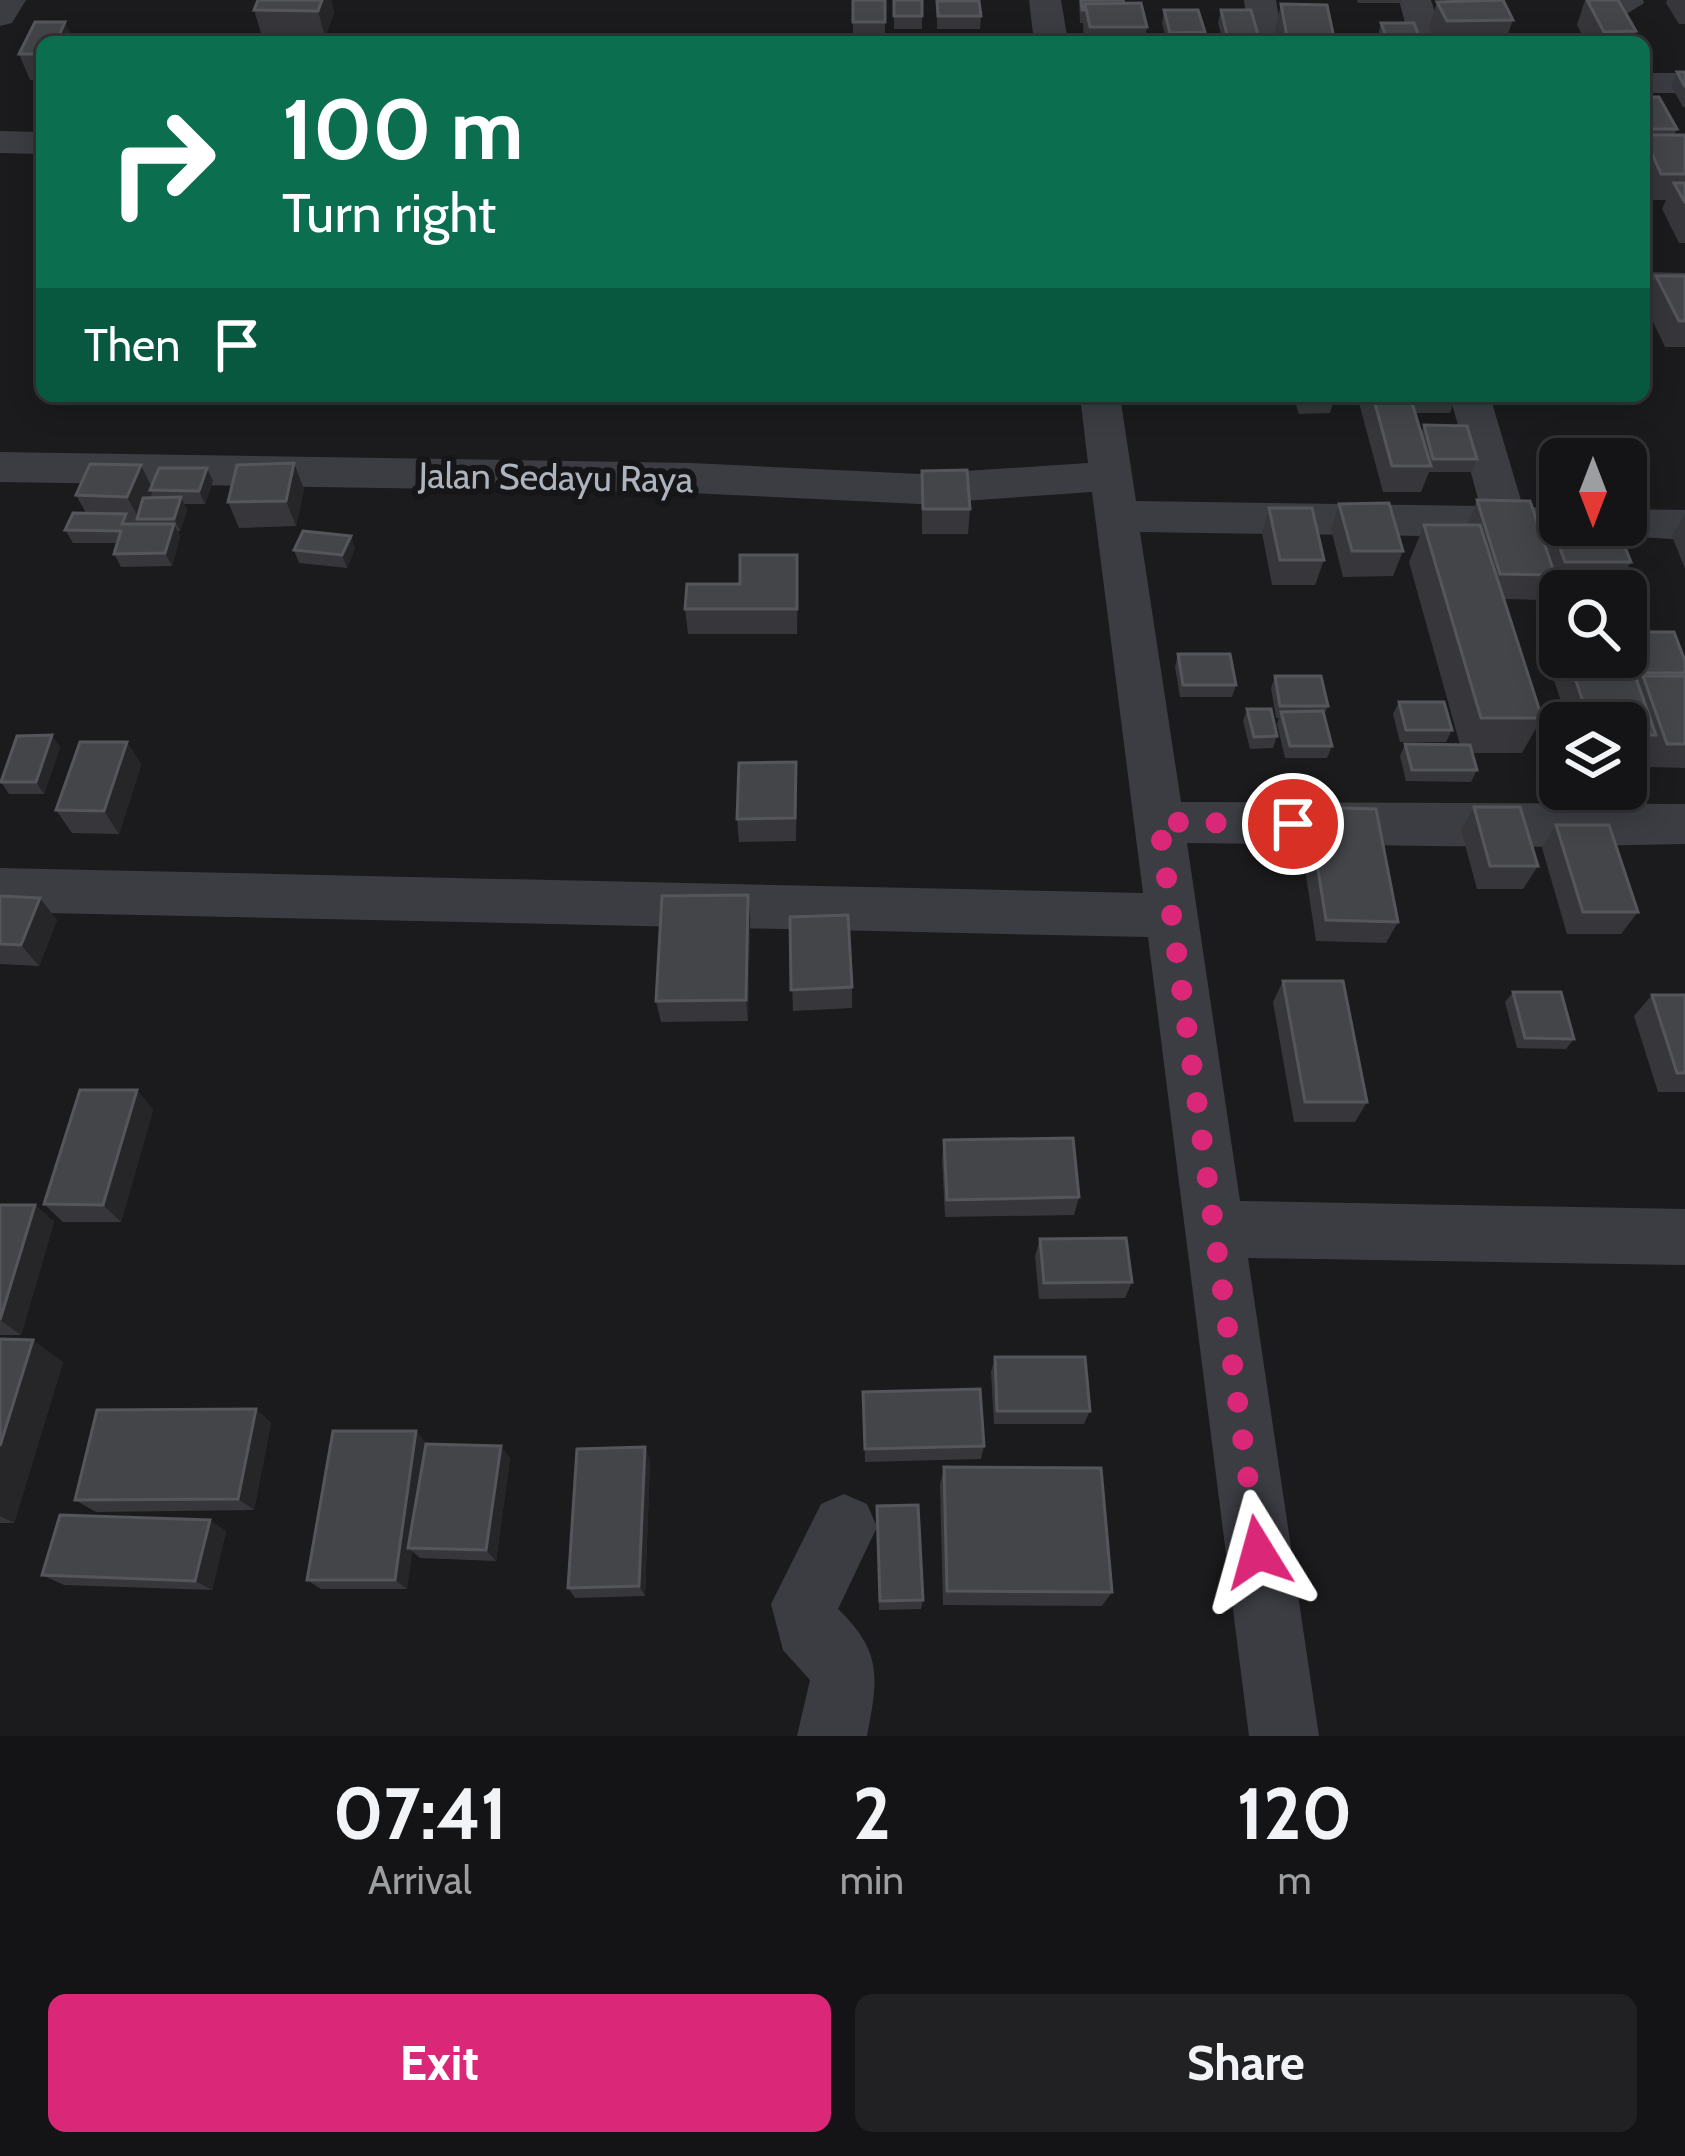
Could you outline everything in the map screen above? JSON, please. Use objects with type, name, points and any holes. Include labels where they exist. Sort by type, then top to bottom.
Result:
[{"type":"street","points":[[0,16],[10,0]]},
{"type":"street","points":[[1045,0],[1050,36]]},
{"type":"street","points":[[1260,0],[1265,36]]},
{"type":"street","points":[[1415,0],[1425,36]]},
{"type":"street","points":[[1650,83],[1685,83]]},
{"type":"street","points":[[0,142],[36,143]]},
{"type":"street","points":[[1650,284],[1685,285]]},
{"type":"street","points":[[1101,402],[1284,1736]]},
{"type":"street","points":[[1471,402],[1506,523]]},
{"type":"street","name":"Jalan Sedayu Raya","points":[[0,467],[691,478],[1114,496],[1539,524]]},
{"type":"street","points":[[1647,524],[1685,525]]},
{"type":"street","points":[[1159,822],[1516,827],[1685,824]]},
{"type":"street","points":[[0,890],[1172,916]]},
{"type":"street","points":[[1214,1229],[1685,1237]]},
{"type":"street","points":[[832,1736],[844,1680],[837,1655],[807,1626],[804,1604],[844,1527]]},
{"type":"building","points":[[258,0],[322,0],[318,11],[254,10]]},
{"type":"building","points":[[853,0],[885,0],[885,22],[853,22]]},
{"type":"building","points":[[894,0],[922,0],[922,16],[894,16]]},
{"type":"building","points":[[1081,0],[1123,0],[1124,4],[1085,4],[1082,10]]},
{"type":"building","points":[[1503,0],[1513,20],[1447,21],[1437,2]]},
{"type":"building","points":[[1587,0],[1618,0],[1636,31],[1604,32]]},
{"type":"building","points":[[937,1],[979,1],[981,16],[938,16]]},
{"type":"building","points":[[1141,3],[1147,27],[1090,27],[1085,4]]},
{"type":"building","points":[[1281,4],[1327,5],[1334,36],[1287,36]]},
{"type":"building","points":[[1164,10],[1198,10],[1205,32],[1170,33]]},
{"type":"building","points":[[1221,10],[1251,10],[1258,35],[1227,35]]},
{"type":"building","points":[[35,22],[65,22],[59,36],[36,36],[36,54],[19,54]]},
{"type":"building","points":[[1381,23],[1414,23],[1419,36],[1386,36]]},
{"type":"building","points":[[1650,97],[1659,97],[1677,129],[1650,129]]},
{"type":"building","points":[[1650,135],[1685,135],[1685,174],[1661,174],[1650,149]]},
{"type":"building","points":[[1674,183],[1685,183],[1685,203]]},
{"type":"building","points":[[1656,276],[1685,276],[1685,321],[1679,321]]},
{"type":"building","points":[[1375,402],[1412,402],[1431,466],[1392,466]]},
{"type":"building","points":[[1424,425],[1467,426],[1477,459],[1433,459]]},
{"type":"building","points":[[294,463],[286,501],[228,502],[237,465]]},
{"type":"building","points":[[90,464],[141,465],[127,497],[76,495]]},
{"type":"building","points":[[159,468],[207,468],[199,491],[150,490]]},
{"type":"building","points":[[967,470],[970,509],[923,509],[922,471]]},
{"type":"building","points":[[181,497],[174,519],[137,519],[143,498]]},
{"type":"building","points":[[1477,500],[1530,501],[1539,528],[1539,546],[1545,546],[1553,570],[1539,570],[1539,575],[1500,574]]},
{"type":"building","points":[[1389,503],[1403,551],[1352,551],[1339,504]]},
{"type":"building","points":[[1269,508],[1312,508],[1324,560],[1280,560]]},
{"type":"building","points":[[73,513],[126,514],[122,524],[174,524],[165,553],[114,554],[121,531],[65,530]]},
{"type":"building","points":[[1424,525],[1480,525],[1539,709],[1539,718],[1481,718]]},
{"type":"building","points":[[303,531],[351,536],[342,555],[294,550]]},
{"type":"building","points":[[1559,546],[1625,546],[1631,562],[1565,562]]},
{"type":"building","points":[[740,555],[797,555],[797,609],[685,609],[687,584],[740,584]]},
{"type":"building","points":[[1647,632],[1674,632],[1685,673],[1647,673]]},
{"type":"building","points":[[1178,654],[1230,654],[1236,685],[1183,685]]},
{"type":"building","points":[[1275,676],[1321,676],[1328,706],[1280,706]]},
{"type":"building","points":[[1647,676],[1685,676],[1685,744],[1667,744],[1644,678]]},
{"type":"building","points":[[1575,678],[1636,678],[1644,702],[1583,702]]},
{"type":"building","points":[[1399,702],[1444,702],[1452,730],[1406,730]]},
{"type":"building","points":[[1247,709],[1271,709],[1277,736],[1254,737]]},
{"type":"building","points":[[1647,710],[1656,735],[1647,735]]},
{"type":"building","points":[[1323,711],[1332,746],[1290,746],[1281,712]]},
{"type":"building","points":[[52,735],[36,782],[1,782],[17,736]]},
{"type":"building","points":[[80,742],[127,742],[104,811],[56,810]]},
{"type":"building","points":[[1405,744],[1470,745],[1477,770],[1412,770]]},
{"type":"building","points":[[796,762],[795,818],[737,819],[739,763]]},
{"type":"building","points":[[1308,807],[1376,809],[1398,922],[1326,920]]},
{"type":"building","points":[[1474,807],[1520,807],[1538,866],[1490,866]]},
{"type":"building","points":[[1556,825],[1609,825],[1638,912],[1583,912]]},
{"type":"building","points":[[748,895],[746,1000],[656,1001],[662,896]]},
{"type":"building","points":[[0,896],[40,898],[21,945],[0,944]]},
{"type":"building","points":[[848,915],[852,987],[791,990],[790,917]]},
{"type":"building","points":[[1283,981],[1343,981],[1367,1102],[1305,1102]]},
{"type":"building","points":[[1513,992],[1561,992],[1574,1039],[1525,1038]]},
{"type":"building","points":[[1652,995],[1685,995],[1685,1073],[1677,1073]]},
{"type":"building","points":[[80,1090],[137,1090],[103,1205],[44,1204]]},
{"type":"building","points":[[1073,1138],[1079,1197],[947,1200],[944,1140]]},
{"type":"building","points":[[0,1205],[35,1205],[0,1320]]},
{"type":"building","points":[[1126,1238],[1132,1282],[1044,1283],[1040,1239]]},
{"type":"building","points":[[0,1339],[33,1340],[0,1446]]},
{"type":"building","points":[[995,1357],[1085,1357],[1090,1411],[997,1411]]},
{"type":"building","points":[[980,1389],[984,1446],[865,1449],[863,1392]]},
{"type":"building","points":[[256,1409],[238,1499],[75,1500],[97,1410]]},
{"type":"building","points":[[333,1431],[416,1431],[395,1580],[307,1580]]},
{"type":"building","points":[[426,1444],[501,1446],[486,1550],[408,1548]]},
{"type":"building","points":[[645,1447],[639,1586],[568,1588],[577,1449]]},
{"type":"building","points":[[944,1467],[1101,1468],[1112,1592],[947,1591]]},
{"type":"building","points":[[918,1505],[923,1600],[880,1601],[877,1506]]},
{"type":"building","points":[[60,1515],[210,1520],[195,1581],[42,1575]]},
{"type":"route","points":[[1258,1552],[1159,822],[1293,824]]}]
